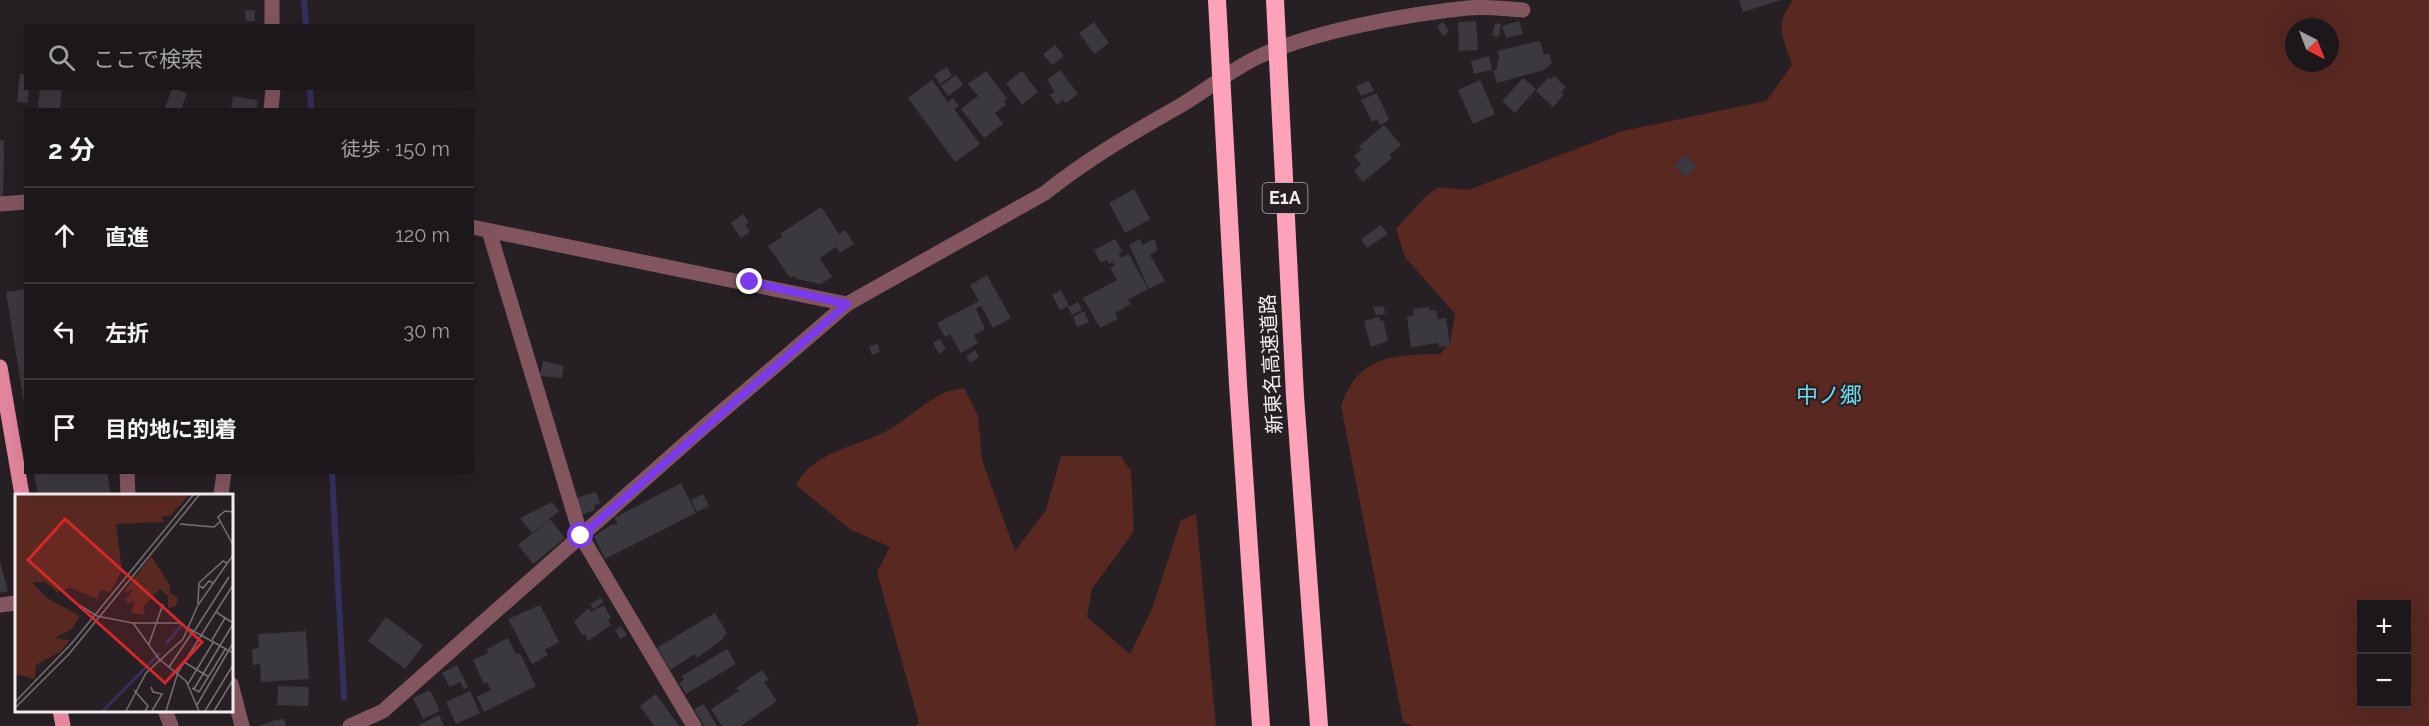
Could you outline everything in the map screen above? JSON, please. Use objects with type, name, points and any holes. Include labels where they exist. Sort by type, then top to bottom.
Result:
[{"type":"highway","name":"新東名高速道路","points":[[1217,0],[1238,384],[1261,726]]},
{"type":"highway","name":"新東名高速道路","points":[[1275,0],[1295,396],[1319,726]]},
{"type":"main road","points":[[0,374],[22,494]]},
{"type":"main road","points":[[60,711],[63,726]]},
{"type":"street","points":[[272,0],[272,24]]},
{"type":"street","points":[[350,726],[383,711],[847,304],[1045,193],[1072,171],[1258,56],[1306,39],[1376,23],[1470,8],[1523,10]]},
{"type":"street","points":[[271,108],[273,90]]},
{"type":"street","points":[[0,204],[24,202]]},
{"type":"street","points":[[474,227],[847,304]]},
{"type":"street","points":[[489,231],[581,536],[694,726]]},
{"type":"street","points":[[127,474],[128,494]]},
{"type":"street","points":[[221,494],[224,474]]},
{"type":"street","points":[[0,605],[15,603]]},
{"type":"street","points":[[232,688],[242,726]]},
{"type":"street","points":[[165,711],[171,726]]},
{"type":"shaded area","points":[[1793,0],[2429,0],[2429,726],[1413,726],[1403,722],[1341,406],[1348,389],[1357,376],[1368,367],[1393,357],[1440,354],[1450,343],[1455,314],[1405,257],[1396,229],[1426,196],[1438,187],[1468,190],[1623,131],[1766,101],[1792,65],[1783,39],[1784,17]]},
{"type":"shaded area","points":[[964,388],[978,416],[982,460],[1015,551],[1046,510],[1061,456],[1121,456],[1131,471],[1134,531],[1092,589],[1087,617],[1130,654],[1152,609],[1181,520],[1196,514],[1216,726],[915,726],[919,723],[877,572],[890,547],[851,530],[796,485],[803,474],[823,458],[885,432],[933,399]]},
{"type":"building","points":[[1739,0],[1781,0],[1743,12]]},
{"type":"building","points":[[245,10],[255,10],[255,21],[246,21]]},
{"type":"building","points":[[1476,21],[1478,50],[1459,51],[1458,22]]},
{"type":"building","points":[[1519,21],[1523,34],[1506,38],[1502,26]]},
{"type":"building","points":[[1094,22],[1109,43],[1094,54],[1079,33]]},
{"type":"building","points":[[1443,22],[1449,31],[1443,36],[1437,26]]},
{"type":"building","points":[[1495,23],[1501,24],[1499,37],[1492,36]]},
{"type":"building","points":[[1540,41],[1544,55],[1549,53],[1552,63],[1544,70],[1497,83],[1493,71],[1496,70],[1499,57],[1497,51]]},
{"type":"building","points":[[1055,45],[1064,56],[1052,65],[1043,54]]},
{"type":"building","points":[[1489,56],[1492,70],[1474,74],[1471,61]]},
{"type":"building","points":[[947,67],[952,76],[940,84],[934,75]]},
{"type":"building","points":[[1060,70],[1078,94],[1066,103],[1063,100],[1057,105],[1050,95],[1055,92],[1047,80]]},
{"type":"building","points":[[986,71],[1007,99],[1004,102],[1006,105],[995,113],[1003,124],[984,138],[961,109],[978,96],[968,84]]},
{"type":"building","points":[[1022,71],[1038,92],[1022,105],[1006,83]]},
{"type":"building","points":[[20,74],[24,74],[24,90],[29,90],[28,103],[17,102]]},
{"type":"building","points":[[956,75],[963,85],[948,96],[941,86]]},
{"type":"building","points":[[1554,76],[1566,87],[1561,92],[1564,94],[1553,107],[1536,91],[1549,77],[1551,79]]},
{"type":"building","points":[[1523,78],[1536,89],[1515,113],[1502,101]]},
{"type":"building","points":[[932,80],[948,102],[953,98],[959,106],[954,109],[980,144],[955,162],[908,98]]},
{"type":"building","points":[[1480,80],[1495,114],[1473,124],[1458,90]]},
{"type":"building","points":[[1369,81],[1374,91],[1361,96],[1356,86]]},
{"type":"building","points":[[40,90],[62,90],[60,108],[38,107]]},
{"type":"building","points":[[171,90],[187,93],[182,108],[165,108]]},
{"type":"building","points":[[1377,93],[1389,120],[1380,125],[1377,119],[1372,122],[1361,100]]},
{"type":"building","points":[[233,96],[258,100],[256,108],[231,108]]},
{"type":"building","points":[[1384,125],[1401,145],[1389,155],[1392,158],[1363,182],[1354,171],[1361,164],[1354,156],[1362,149],[1359,146]]},
{"type":"building","points":[[0,140],[4,141],[3,197],[0,197]]},
{"type":"building","points":[[1685,154],[1697,166],[1686,177],[1674,166]]},
{"type":"building","points":[[1134,189],[1150,219],[1125,233],[1109,203]]},
{"type":"building","points":[[821,207],[839,234],[845,230],[854,244],[840,253],[836,247],[820,258],[832,277],[820,284],[797,279],[794,276],[790,278],[768,246],[782,237],[780,234]]},
{"type":"building","points":[[743,214],[749,222],[745,225],[750,232],[741,238],[731,223]]},
{"type":"building","points":[[1381,225],[1388,234],[1367,248],[1361,239]]},
{"type":"building","points":[[1115,239],[1122,251],[1119,253],[1121,258],[1129,254],[1148,289],[1128,300],[1131,304],[1115,313],[1118,319],[1100,328],[1083,298],[1117,280],[1110,268],[1115,265],[1112,262],[1109,264],[1107,260],[1101,263],[1094,250]]},
{"type":"building","points":[[1140,239],[1143,245],[1154,239],[1156,242],[1157,251],[1150,255],[1165,281],[1149,289],[1129,245]]},
{"type":"building","points":[[987,275],[1011,318],[993,328],[981,306],[976,309],[985,329],[974,335],[978,343],[961,353],[950,334],[945,337],[937,323],[979,301],[970,285]]},
{"type":"building","points":[[24,289],[24,403],[6,292]]},
{"type":"building","points":[[1061,290],[1069,306],[1060,310],[1052,295]]},
{"type":"building","points":[[1078,302],[1082,310],[1072,315],[1068,307]]},
{"type":"building","points":[[1384,306],[1385,314],[1376,315],[1373,307]]},
{"type":"building","points":[[1429,307],[1430,311],[1436,310],[1438,319],[1446,318],[1450,346],[1439,347],[1439,343],[1411,347],[1407,317],[1414,315],[1413,309]]},
{"type":"building","points":[[1084,311],[1089,322],[1077,327],[1073,317]]},
{"type":"building","points":[[1379,317],[1380,321],[1383,320],[1388,341],[1371,347],[1364,321]]},
{"type":"building","points":[[940,339],[946,349],[939,354],[933,343]]},
{"type":"building","points":[[878,344],[880,352],[872,355],[869,346]]},
{"type":"building","points":[[975,350],[979,357],[970,363],[966,356]]},
{"type":"building","points":[[543,361],[564,366],[562,378],[540,376]]},
{"type":"building","points":[[34,474],[107,474],[111,494],[38,494]]},
{"type":"building","points":[[681,483],[696,513],[605,559],[594,536],[611,525],[618,524],[614,518]]},
{"type":"building","points":[[596,492],[600,504],[594,505],[595,510],[581,515],[576,498]]},
{"type":"building","points":[[703,494],[709,506],[697,512],[691,500]]},
{"type":"building","points":[[552,502],[559,511],[532,533],[520,518]]},
{"type":"building","points":[[550,519],[565,538],[533,564],[518,545]]},
{"type":"building","points":[[0,561],[8,591],[0,593]]},
{"type":"building","points":[[601,598],[604,602],[593,609],[590,604]]},
{"type":"building","points":[[540,605],[559,642],[545,650],[548,655],[532,664],[508,619]]},
{"type":"building","points":[[604,605],[611,618],[608,620],[611,625],[588,641],[574,621],[589,608],[591,612]]},
{"type":"building","points":[[715,613],[727,633],[723,636],[724,638],[697,658],[695,654],[670,670],[657,648]]},
{"type":"building","points":[[386,617],[423,645],[405,669],[368,641]]},
{"type":"building","points":[[621,626],[627,635],[620,639],[615,630]]},
{"type":"building","points":[[306,631],[309,679],[261,682],[260,664],[253,665],[252,649],[259,648],[258,634]]},
{"type":"building","points":[[508,638],[516,654],[520,653],[536,686],[484,712],[477,697],[491,690],[487,682],[484,684],[473,660],[488,653],[487,649]]},
{"type":"building","points":[[727,649],[736,664],[686,694],[679,683],[684,680],[682,676]]},
{"type":"building","points":[[457,665],[468,687],[464,689],[460,682],[450,687],[442,673]]},
{"type":"building","points":[[762,670],[769,680],[764,682],[777,701],[741,726],[722,726],[711,709],[739,691],[736,688]]},
{"type":"building","points":[[278,686],[309,687],[308,706],[277,705]]},
{"type":"building","points":[[430,690],[440,711],[423,719],[413,698]]},
{"type":"building","points":[[470,691],[480,713],[456,724],[446,702]]},
{"type":"building","points":[[656,694],[679,726],[654,726],[640,706]]},
{"type":"building","points":[[704,704],[717,726],[704,726],[694,709]]},
{"type":"building","points":[[439,715],[444,726],[417,726]]},
{"type":"building","points":[[284,719],[286,726],[258,726],[275,720]]},
{"type":"waterway","points":[[304,0],[306,24]]},
{"type":"waterway","points":[[310,90],[311,108]]},
{"type":"waterway","points":[[332,474],[344,697]]},
{"type":"district","name":"中ノ郷","points":[[1829,395]]},
{"type":"route","points":[[581,536],[847,304],[750,282]]}]
